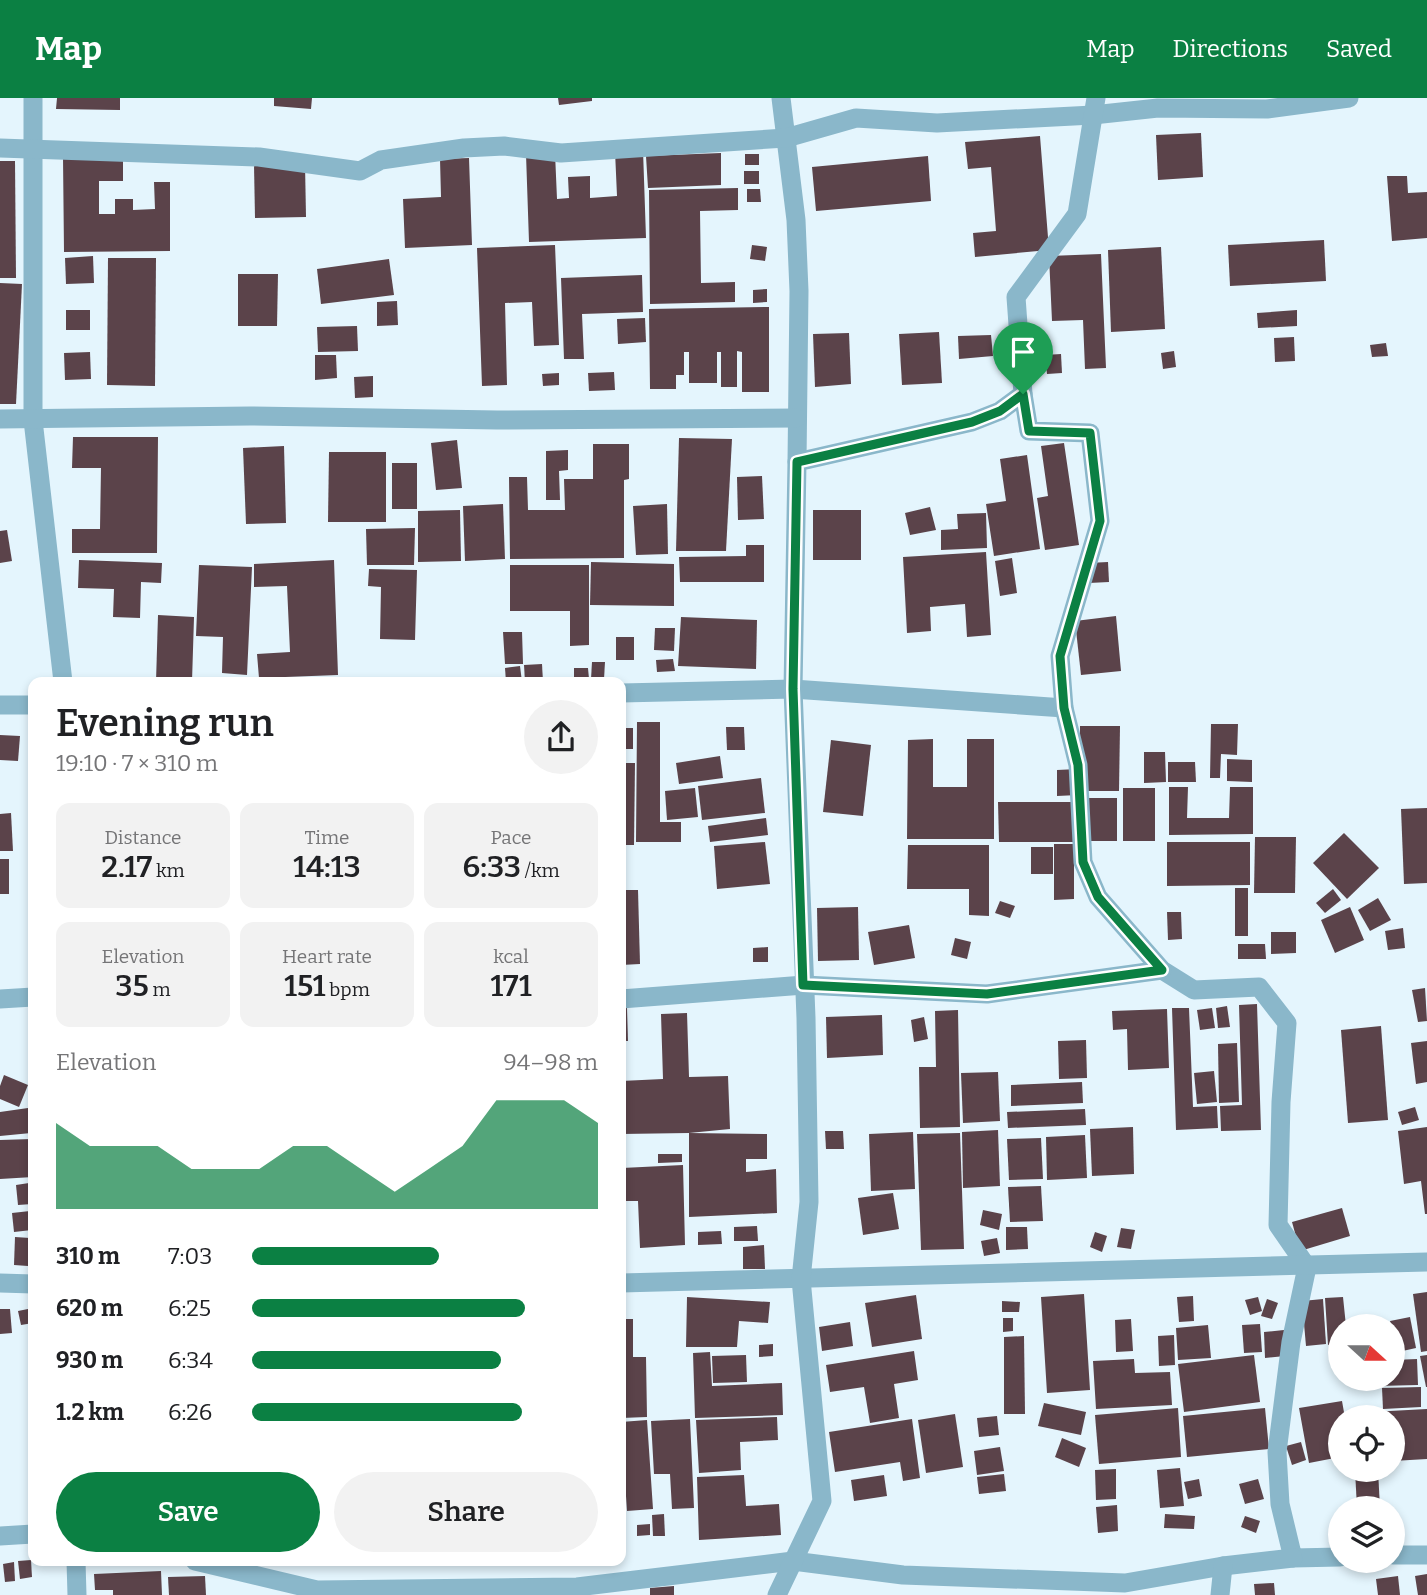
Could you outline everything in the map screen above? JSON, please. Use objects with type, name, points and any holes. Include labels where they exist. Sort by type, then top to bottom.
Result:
[{"type":"street","points":[[33,98],[33,420],[62,677]]},
{"type":"street","points":[[777,1595],[822,1501],[801,1279],[809,1202],[793,689],[799,291],[796,220],[781,98]]},
{"type":"street","points":[[0,148],[259,157],[360,171],[382,160],[464,148],[504,146],[561,153],[786,138],[856,118],[937,123],[1095,107],[1267,109],[1349,98]]},
{"type":"street","points":[[1095,107],[1077,214],[1016,297],[1023,394],[1029,431],[1090,433],[1100,521],[1060,656],[1064,708],[1078,765],[1083,862],[1098,897],[1162,970],[1194,990],[1259,987],[1287,1023],[1281,1102],[1278,1225],[1307,1267],[1291,1342],[1277,1452],[1280,1504],[1293,1558]]},
{"type":"street","points":[[797,462],[972,422],[1000,411],[1023,394]]},
{"type":"street","points":[[0,419],[250,416],[497,420],[796,418]]},
{"type":"street","points":[[626,693],[793,689],[1064,708]]},
{"type":"street","points":[[0,705],[28,705]]},
{"type":"street","points":[[626,999],[803,985],[987,994],[1162,970]]},
{"type":"street","points":[[0,999],[28,997]]},
{"type":"street","points":[[626,1283],[1427,1262]]},
{"type":"street","points":[[0,1283],[28,1284]]},
{"type":"street","points":[[0,1536],[28,1534]]},
{"type":"street","points":[[1405,1555],[1427,1555]]},
{"type":"street","points":[[216,1566],[317,1590],[577,1587],[793,1562],[904,1575],[1125,1583],[1223,1566],[1293,1558],[1328,1557]]},
{"type":"street","points":[[76,1566],[77,1595]]},
{"type":"street","points":[[1220,1595],[1223,1566]]},
{"type":"street","points":[[904,1575],[905,1595]]},
{"type":"building","points":[[57,98],[120,98],[120,110],[56,109]]},
{"type":"building","points":[[274,98],[312,98],[311,109],[274,106]]},
{"type":"building","points":[[558,98],[592,98],[592,101],[559,105]]},
{"type":"building","points":[[1201,133],[1203,177],[1158,180],[1156,135]]},
{"type":"building","points":[[1040,136],[1049,250],[975,257],[973,233],[996,231],[991,167],[968,169],[965,142]]},
{"type":"building","points":[[643,150],[646,238],[529,242],[526,154],[555,153],[557,199],[569,198],[568,177],[590,176],[590,198],[617,196],[615,151]]},
{"type":"building","points":[[721,153],[721,185],[648,188],[646,156]]},
{"type":"building","points":[[745,154],[759,154],[759,165],[745,165]]},
{"type":"building","points":[[123,156],[123,181],[99,181],[99,214],[115,214],[115,199],[133,199],[133,210],[155,209],[154,182],[170,182],[170,251],[64,252],[63,157]]},
{"type":"building","points":[[928,156],[931,201],[816,211],[812,167]]},
{"type":"building","points":[[469,158],[472,245],[405,248],[403,199],[441,197],[440,159]]},
{"type":"building","points":[[0,161],[15,161],[16,278],[0,278]]},
{"type":"building","points":[[305,164],[306,217],[255,218],[254,165]]},
{"type":"building","points":[[744,171],[759,171],[759,184],[744,184]]},
{"type":"building","points":[[1387,176],[1407,176],[1408,193],[1427,192],[1427,238],[1392,241]]},
{"type":"building","points":[[738,188],[738,210],[700,211],[701,283],[735,282],[735,302],[650,304],[649,190]]},
{"type":"building","points":[[747,189],[760,189],[761,202],[747,202]]},
{"type":"building","points":[[1324,240],[1326,281],[1230,286],[1228,245]]},
{"type":"building","points":[[555,245],[559,345],[534,346],[532,302],[505,303],[507,385],[482,386],[477,248]]},
{"type":"building","points":[[752,245],[767,247],[765,261],[750,259]]},
{"type":"building","points":[[1161,247],[1165,329],[1111,332],[1108,250]]},
{"type":"building","points":[[1101,254],[1106,368],[1085,369],[1083,320],[1052,321],[1049,256]]},
{"type":"building","points":[[93,256],[94,283],[66,284],[65,258]]},
{"type":"building","points":[[108,258],[156,258],[155,386],[107,385]]},
{"type":"building","points":[[389,259],[394,295],[321,304],[317,269]]},
{"type":"building","points":[[238,274],[278,274],[277,326],[238,326]]},
{"type":"building","points":[[642,275],[643,312],[582,314],[584,359],[564,359],[561,278]]},
{"type":"building","points":[[0,283],[22,284],[16,404],[0,404]]},
{"type":"building","points":[[767,289],[767,302],[753,303],[753,290]]},
{"type":"building","points":[[397,301],[398,325],[377,326],[377,302]]},
{"type":"building","points":[[769,307],[769,392],[742,392],[742,352],[737,351],[737,387],[721,387],[721,352],[717,352],[717,383],[689,383],[689,352],[684,352],[684,375],[676,375],[676,389],[650,389],[649,309]]},
{"type":"building","points":[[66,310],[90,310],[90,330],[66,330]]},
{"type":"building","points":[[1297,310],[1297,326],[1258,328],[1257,313]]},
{"type":"building","points":[[645,318],[646,342],[618,344],[617,319]]},
{"type":"building","points":[[357,326],[358,351],[318,352],[317,327]]},
{"type":"building","points":[[939,332],[942,383],[902,385],[899,334]]},
{"type":"building","points":[[849,333],[851,384],[815,387],[813,334]]},
{"type":"building","points":[[991,335],[993,356],[959,359],[958,336]]},
{"type":"building","points":[[1294,337],[1295,361],[1275,362],[1274,338]]},
{"type":"building","points":[[1386,343],[1388,356],[1372,357],[1370,345]]},
{"type":"building","points":[[1174,351],[1176,367],[1163,369],[1161,353]]},
{"type":"building","points":[[90,352],[91,379],[65,380],[64,353]]},
{"type":"building","points":[[1061,354],[1062,373],[1047,374],[1045,355]]},
{"type":"building","points":[[315,355],[336,355],[337,378],[315,380]]},
{"type":"building","points":[[614,372],[615,390],[589,391],[588,373]]},
{"type":"building","points":[[559,373],[559,385],[543,386],[542,374]]},
{"type":"building","points":[[373,376],[373,397],[355,398],[354,377]]},
{"type":"building","points":[[73,437],[158,437],[157,553],[72,553],[72,529],[100,529],[101,468],[72,468]]},
{"type":"building","points":[[679,438],[732,439],[726,551],[676,551]]},
{"type":"building","points":[[457,440],[462,488],[436,490],[431,443]]},
{"type":"building","points":[[1064,443],[1079,545],[1045,550],[1037,498],[1048,496],[1041,446]]},
{"type":"building","points":[[593,444],[629,444],[629,479],[624,480],[624,558],[510,559],[509,477],[527,477],[528,510],[565,510],[564,479],[593,479]]},
{"type":"building","points":[[284,446],[286,523],[246,524],[243,448]]},
{"type":"building","points":[[568,450],[568,470],[559,471],[560,500],[546,500],[546,451]]},
{"type":"building","points":[[329,452],[386,452],[386,522],[328,522]]},
{"type":"building","points":[[1027,455],[1040,549],[994,556],[986,504],[1006,501],[1000,459]]},
{"type":"building","points":[[392,463],[417,463],[417,509],[392,509]]},
{"type":"building","points":[[762,476],[764,519],[738,520],[737,477]]},
{"type":"building","points":[[503,504],[505,559],[465,561],[463,506]]},
{"type":"building","points":[[667,504],[668,554],[636,555],[633,506]]},
{"type":"building","points":[[930,507],[936,530],[910,535],[905,513]]},
{"type":"building","points":[[460,510],[461,561],[418,562],[418,511]]},
{"type":"building","points":[[813,510],[861,510],[861,560],[813,560]]},
{"type":"building","points":[[986,513],[987,548],[941,550],[941,530],[958,529],[957,514]]},
{"type":"building","points":[[415,528],[414,565],[367,565],[366,529]]},
{"type":"building","points":[[7,530],[12,561],[0,563],[0,531]]},
{"type":"building","points":[[746,545],[764,545],[764,582],[680,582],[679,557],[746,556]]},
{"type":"building","points":[[986,552],[991,635],[967,637],[965,604],[930,607],[931,631],[907,633],[903,557]]},
{"type":"building","points":[[1012,558],[1017,593],[1000,596],[995,561]]},
{"type":"building","points":[[79,560],[162,563],[161,583],[141,582],[140,618],[113,617],[114,589],[78,588]]},
{"type":"building","points":[[334,560],[338,675],[259,677],[257,654],[290,652],[287,586],[254,587],[254,564]]},
{"type":"building","points":[[591,562],[674,564],[674,606],[590,605]]},
{"type":"building","points":[[1108,562],[1109,582],[1089,583],[1088,563]]},
{"type":"building","points":[[199,565],[252,567],[247,675],[222,673],[223,637],[196,636]]},
{"type":"building","points":[[510,565],[589,565],[589,645],[570,646],[570,611],[510,611]]},
{"type":"building","points":[[369,569],[417,570],[415,640],[380,639],[381,587],[368,586]]},
{"type":"building","points":[[158,615],[194,617],[192,677],[156,677]]},
{"type":"building","points":[[1116,616],[1121,671],[1081,675],[1075,621]]},
{"type":"building","points":[[681,617],[757,620],[756,669],[678,666]]},
{"type":"building","points":[[655,628],[675,628],[674,651],[654,650]]},
{"type":"building","points":[[503,632],[522,632],[523,664],[505,664]]},
{"type":"building","points":[[616,637],[634,637],[634,660],[616,660]]},
{"type":"building","points":[[673,659],[675,671],[657,672],[656,660]]},
{"type":"building","points":[[592,662],[605,662],[604,677],[591,677]]},
{"type":"building","points":[[542,664],[543,677],[525,677],[524,665]]},
{"type":"building","points":[[520,666],[521,677],[506,677],[505,668]]},
{"type":"building","points":[[574,668],[588,668],[589,677],[574,677]]},
{"type":"building","points":[[637,722],[660,722],[660,822],[681,822],[681,842],[636,842]]},
{"type":"building","points":[[1211,724],[1238,724],[1237,755],[1221,754],[1220,778],[1210,778]]},
{"type":"building","points":[[1080,726],[1120,726],[1119,791],[1080,791]]},
{"type":"building","points":[[726,727],[744,727],[745,750],[727,750]]},
{"type":"building","points":[[626,728],[633,728],[633,749],[626,749]]},
{"type":"building","points":[[0,735],[20,736],[18,761],[0,760]]},
{"type":"building","points":[[933,739],[933,787],[967,787],[967,739],[994,739],[994,839],[907,839],[908,740]]},
{"type":"building","points":[[831,740],[871,745],[863,816],[823,812]]},
{"type":"building","points":[[1144,752],[1165,752],[1166,782],[1144,783]]},
{"type":"building","points":[[720,756],[723,778],[679,784],[676,763]]},
{"type":"building","points":[[1227,759],[1252,760],[1252,782],[1227,781]]},
{"type":"building","points":[[1168,762],[1195,762],[1196,782],[1168,782]]},
{"type":"building","points":[[626,763],[635,763],[634,845],[626,845]]},
{"type":"building","points":[[1078,769],[1078,795],[1057,796],[1057,770]]},
{"type":"building","points":[[761,778],[765,813],[702,820],[698,786]]},
{"type":"building","points":[[1169,787],[1188,787],[1187,818],[1229,818],[1230,787],[1253,787],[1253,834],[1169,835]]},
{"type":"building","points":[[695,788],[698,817],[667,820],[665,791]]},
{"type":"building","points":[[1123,788],[1155,788],[1155,841],[1123,841]]},
{"type":"building","points":[[1081,798],[1117,798],[1117,841],[1081,841]]},
{"type":"building","points":[[998,802],[1079,802],[1079,842],[999,842]]},
{"type":"building","points":[[1427,808],[1427,883],[1404,884],[1401,809]]},
{"type":"building","points":[[11,813],[13,851],[0,851],[0,814]]},
{"type":"building","points":[[766,818],[768,835],[710,842],[708,826]]},
{"type":"building","points":[[1344,833],[1379,868],[1347,899],[1313,863]]},
{"type":"building","points":[[1255,837],[1296,837],[1295,893],[1254,893]]},
{"type":"building","points":[[765,842],[770,884],[717,889],[714,846]]},
{"type":"building","points":[[1167,842],[1250,842],[1250,885],[1167,886]]},
{"type":"building","points":[[1054,844],[1074,844],[1074,899],[1054,900]]},
{"type":"building","points":[[908,845],[989,845],[989,916],[969,915],[969,889],[907,889]]},
{"type":"building","points":[[1031,847],[1053,847],[1053,874],[1031,874]]},
{"type":"building","points":[[0,859],[9,859],[9,894],[0,894]]},
{"type":"building","points":[[1235,888],[1248,888],[1248,936],[1235,936]]},
{"type":"building","points":[[1333,889],[1341,900],[1325,913],[1316,903]]},
{"type":"building","points":[[626,890],[638,890],[640,964],[626,965]]},
{"type":"building","points":[[1378,898],[1391,920],[1370,931],[1358,910]]},
{"type":"building","points":[[1000,901],[1015,906],[1010,918],[995,913]]},
{"type":"building","points":[[858,907],[859,960],[818,961],[817,908]]},
{"type":"building","points":[[1350,907],[1364,940],[1335,953],[1321,920]]},
{"type":"building","points":[[1167,912],[1181,912],[1182,939],[1168,940]]},
{"type":"building","points":[[909,925],[915,958],[874,965],[868,932]]},
{"type":"building","points":[[1403,928],[1405,948],[1388,950],[1385,931]]},
{"type":"building","points":[[1271,932],[1296,932],[1296,953],[1271,954]]},
{"type":"building","points":[[955,938],[971,942],[967,959],[951,955]]},
{"type":"building","points":[[1238,944],[1265,944],[1266,959],[1238,959]]},
{"type":"building","points":[[768,947],[768,962],[753,962],[753,948]]},
{"type":"building","points":[[1425,988],[1427,1021],[1418,1022],[1412,990]]},
{"type":"building","points":[[1257,1004],[1261,1130],[1221,1131],[1220,1106],[1242,1105],[1239,1005]]},
{"type":"building","points":[[1227,1006],[1230,1027],[1218,1028],[1216,1008]]},
{"type":"building","points":[[626,1008],[627,1008],[626,1041]]},
{"type":"building","points":[[1172,1008],[1189,1008],[1193,1107],[1217,1106],[1218,1128],[1176,1130]]},
{"type":"building","points":[[1212,1008],[1215,1028],[1200,1030],[1197,1010]]},
{"type":"building","points":[[1167,1009],[1169,1068],[1128,1070],[1127,1029],[1113,1030],[1112,1011]]},
{"type":"building","points":[[958,1010],[960,1127],[920,1128],[919,1067],[936,1067],[935,1011]]},
{"type":"building","points":[[687,1013],[689,1077],[728,1076],[730,1129],[626,1134],[626,1081],[663,1079],[661,1014]]},
{"type":"building","points":[[882,1015],[883,1055],[827,1058],[826,1017]]},
{"type":"building","points":[[924,1017],[928,1039],[914,1042],[911,1020]]},
{"type":"building","points":[[1381,1026],[1388,1120],[1348,1123],[1341,1030]]},
{"type":"building","points":[[1086,1040],[1087,1078],[1059,1079],[1058,1041]]},
{"type":"building","points":[[1427,1041],[1427,1082],[1416,1084],[1411,1043]]},
{"type":"building","points":[[1237,1043],[1239,1102],[1219,1103],[1218,1044]]},
{"type":"building","points":[[1214,1071],[1217,1102],[1197,1104],[1194,1073]]},
{"type":"building","points":[[998,1072],[1000,1121],[963,1123],[961,1073]]},
{"type":"building","points":[[4,1075],[28,1085],[19,1107],[0,1099],[0,1086]]},
{"type":"building","points":[[1082,1082],[1083,1103],[1011,1106],[1011,1085]]},
{"type":"building","points":[[1415,1107],[1419,1120],[1402,1125],[1398,1112]]},
{"type":"building","points":[[28,1108],[28,1133],[0,1136],[0,1112]]},
{"type":"building","points":[[1085,1109],[1086,1125],[1008,1128],[1007,1112]]},
{"type":"building","points":[[1133,1127],[1134,1174],[1092,1176],[1090,1129]]},
{"type":"building","points":[[1427,1127],[1425,1214],[1421,1181],[1404,1184],[1398,1131]]},
{"type":"building","points":[[998,1130],[1000,1186],[963,1188],[962,1132]]},
{"type":"building","points":[[825,1131],[843,1131],[844,1149],[826,1149]]},
{"type":"building","points":[[913,1132],[915,1189],[871,1191],[869,1134]]},
{"type":"building","points":[[689,1133],[767,1134],[767,1159],[746,1159],[746,1172],[776,1169],[777,1213],[689,1217]]},
{"type":"building","points":[[960,1133],[964,1249],[921,1250],[917,1134]]},
{"type":"building","points":[[1085,1135],[1087,1178],[1047,1180],[1046,1137]]},
{"type":"building","points":[[1041,1138],[1043,1179],[1009,1180],[1007,1139]]},
{"type":"building","points":[[28,1139],[28,1177],[0,1179],[0,1140]]},
{"type":"building","points":[[658,1154],[682,1154],[682,1162],[658,1163]]},
{"type":"building","points":[[683,1165],[685,1245],[640,1248],[638,1201],[626,1201],[626,1168]]},
{"type":"building","points":[[28,1183],[28,1204],[18,1205],[16,1185]]},
{"type":"building","points":[[1041,1186],[1043,1221],[1010,1222],[1008,1187]]},
{"type":"building","points":[[893,1193],[899,1229],[863,1235],[858,1198]]},
{"type":"building","points":[[1342,1208],[1350,1236],[1300,1251],[1292,1222]]},
{"type":"building","points":[[983,1210],[1002,1214],[999,1230],[980,1225]]},
{"type":"building","points":[[28,1211],[28,1230],[14,1232],[12,1213]]},
{"type":"building","points":[[757,1226],[758,1241],[734,1241],[734,1227]]},
{"type":"building","points":[[1006,1227],[1027,1227],[1028,1249],[1006,1250]]},
{"type":"building","points":[[1121,1228],[1135,1230],[1131,1249],[1117,1247]]},
{"type":"building","points":[[721,1231],[722,1244],[698,1245],[698,1232]]},
{"type":"building","points":[[1095,1232],[1107,1236],[1102,1252],[1090,1247]]},
{"type":"building","points":[[15,1237],[28,1238],[28,1266],[14,1265]]},
{"type":"building","points":[[997,1238],[1000,1253],[984,1256],[981,1241]]},
{"type":"building","points":[[764,1245],[765,1269],[743,1269],[743,1247]]},
{"type":"building","points":[[1427,1292],[1427,1351],[1421,1352],[1413,1294]]},
{"type":"building","points":[[1084,1294],[1090,1390],[1047,1393],[1041,1297]]},
{"type":"building","points":[[916,1295],[922,1339],[872,1347],[865,1303]]},
{"type":"building","points":[[1193,1296],[1194,1321],[1179,1322],[1177,1297]]},
{"type":"building","points":[[687,1297],[770,1302],[768,1323],[739,1321],[737,1347],[686,1347]]},
{"type":"building","points":[[1258,1297],[1262,1311],[1250,1315],[1245,1300]]},
{"type":"building","points":[[1343,1297],[1345,1314],[1328,1314],[1328,1345],[1325,1298]]},
{"type":"building","points":[[1267,1299],[1278,1303],[1272,1319],[1261,1316]]},
{"type":"building","points":[[1323,1299],[1326,1344],[1306,1346],[1302,1301]]},
{"type":"building","points":[[1002,1301],[1020,1302],[1019,1312],[1002,1312]]},
{"type":"building","points":[[0,1309],[10,1309],[12,1333],[0,1334]]},
{"type":"building","points":[[28,1309],[28,1324],[21,1325],[18,1311]]},
{"type":"building","points":[[1410,1317],[1416,1348],[1405,1350],[1405,1318]]},
{"type":"building","points":[[1003,1318],[1013,1318],[1013,1331],[1003,1332]]},
{"type":"building","points":[[626,1319],[633,1319],[633,1357],[646,1357],[647,1417],[626,1418]]},
{"type":"building","points":[[1131,1319],[1133,1351],[1116,1352],[1115,1320]]},
{"type":"building","points":[[850,1322],[853,1346],[822,1351],[819,1327]]},
{"type":"building","points":[[1260,1324],[1262,1352],[1244,1353],[1242,1325]]},
{"type":"building","points":[[1208,1325],[1211,1358],[1178,1360],[1176,1328]]},
{"type":"building","points":[[1284,1330],[1285,1356],[1265,1358],[1264,1332]]},
{"type":"building","points":[[1174,1335],[1175,1365],[1159,1366],[1158,1336]]},
{"type":"building","points":[[1024,1336],[1025,1414],[1004,1414],[1004,1337]]},
{"type":"building","points":[[773,1344],[773,1356],[759,1357],[759,1345]]},
{"type":"building","points":[[914,1351],[918,1380],[894,1384],[899,1418],[870,1423],[864,1387],[830,1392],[826,1365]]},
{"type":"building","points":[[710,1352],[712,1386],[782,1383],[783,1415],[695,1418],[693,1353]]},
{"type":"building","points":[[746,1355],[747,1382],[713,1383],[712,1356]]},
{"type":"building","points":[[1254,1355],[1260,1402],[1184,1412],[1178,1364]]},
{"type":"building","points":[[1427,1355],[1427,1387],[1426,1387],[1420,1356]]},
{"type":"building","points":[[1134,1359],[1135,1373],[1170,1372],[1172,1405],[1096,1409],[1093,1361]]},
{"type":"building","points":[[1417,1359],[1418,1385],[1405,1385],[1405,1360]]},
{"type":"building","points":[[1405,1387],[1421,1387],[1421,1407],[1383,1405],[1382,1391],[1405,1391]]},
{"type":"building","points":[[1342,1401],[1343,1405],[1328,1405],[1328,1459],[1309,1463],[1299,1408]]},
{"type":"building","points":[[1044,1403],[1086,1412],[1081,1435],[1038,1426]]},
{"type":"building","points":[[1178,1408],[1181,1457],[1099,1464],[1095,1415]]},
{"type":"building","points":[[1265,1408],[1269,1449],[1187,1457],[1183,1416]]},
{"type":"building","points":[[1427,1409],[1427,1459],[1405,1460],[1405,1410]]},
{"type":"building","points":[[955,1414],[963,1467],[926,1473],[918,1420]]},
{"type":"building","points":[[997,1416],[999,1435],[979,1437],[977,1418]]},
{"type":"building","points":[[777,1417],[778,1440],[740,1442],[741,1470],[699,1473],[696,1420]]},
{"type":"building","points":[[690,1419],[694,1508],[672,1509],[670,1474],[654,1474],[651,1421]]},
{"type":"building","points":[[912,1419],[920,1478],[903,1481],[900,1462],[835,1472],[829,1432]]},
{"type":"building","points":[[647,1420],[653,1509],[627,1511],[626,1422]]},
{"type":"building","points":[[1062,1438],[1086,1448],[1079,1467],[1055,1457]]},
{"type":"building","points":[[1301,1442],[1306,1460],[1292,1465],[1286,1446]]},
{"type":"building","points":[[1000,1447],[1004,1471],[977,1475],[974,1451]]},
{"type":"building","points":[[1180,1468],[1184,1506],[1160,1508],[1157,1470]]},
{"type":"building","points":[[1116,1469],[1116,1499],[1096,1500],[1095,1470]]},
{"type":"building","points":[[1004,1474],[1006,1491],[979,1494],[977,1477]]},
{"type":"building","points":[[744,1475],[746,1506],[779,1504],[781,1535],[699,1540],[697,1477]]},
{"type":"building","points":[[884,1475],[887,1496],[854,1501],[851,1480]]},
{"type":"building","points":[[1199,1479],[1202,1496],[1188,1499],[1184,1482]]},
{"type":"building","points":[[1258,1479],[1264,1499],[1245,1504],[1239,1484]]},
{"type":"building","points":[[1356,1482],[1379,1482],[1379,1496],[1356,1496]]},
{"type":"building","points":[[1117,1505],[1118,1531],[1098,1533],[1096,1507]]},
{"type":"building","points":[[664,1514],[665,1536],[653,1536],[652,1515]]},
{"type":"building","points":[[1165,1514],[1195,1516],[1194,1529],[1164,1528]]},
{"type":"building","points":[[1245,1516],[1260,1521],[1256,1533],[1241,1527]]},
{"type":"building","points":[[650,1524],[650,1535],[637,1536],[637,1525]]},
{"type":"building","points":[[28,1560],[32,1577],[20,1579],[18,1561]]},
{"type":"building","points":[[14,1562],[15,1581],[5,1582],[3,1564]]},
{"type":"building","points":[[161,1571],[162,1595],[113,1595],[113,1590],[95,1590],[94,1574]]},
{"type":"building","points":[[1427,1574],[1427,1595],[1418,1595],[1415,1576]]},
{"type":"building","points":[[205,1576],[206,1595],[169,1595],[168,1577]]},
{"type":"building","points":[[1398,1576],[1400,1595],[1378,1595],[1376,1579]]},
{"type":"building","points":[[1274,1583],[1275,1595],[1255,1595],[1254,1584]]},
{"type":"building","points":[[674,1586],[674,1595],[650,1595],[650,1588]]},
{"type":"route","points":[[1023,394],[1029,431],[1090,433],[1100,521],[1060,656],[1064,708],[1078,765],[1083,862],[1098,897],[1162,970],[987,994],[803,985],[793,689],[797,462],[972,422],[1000,411],[1023,394]]}]
